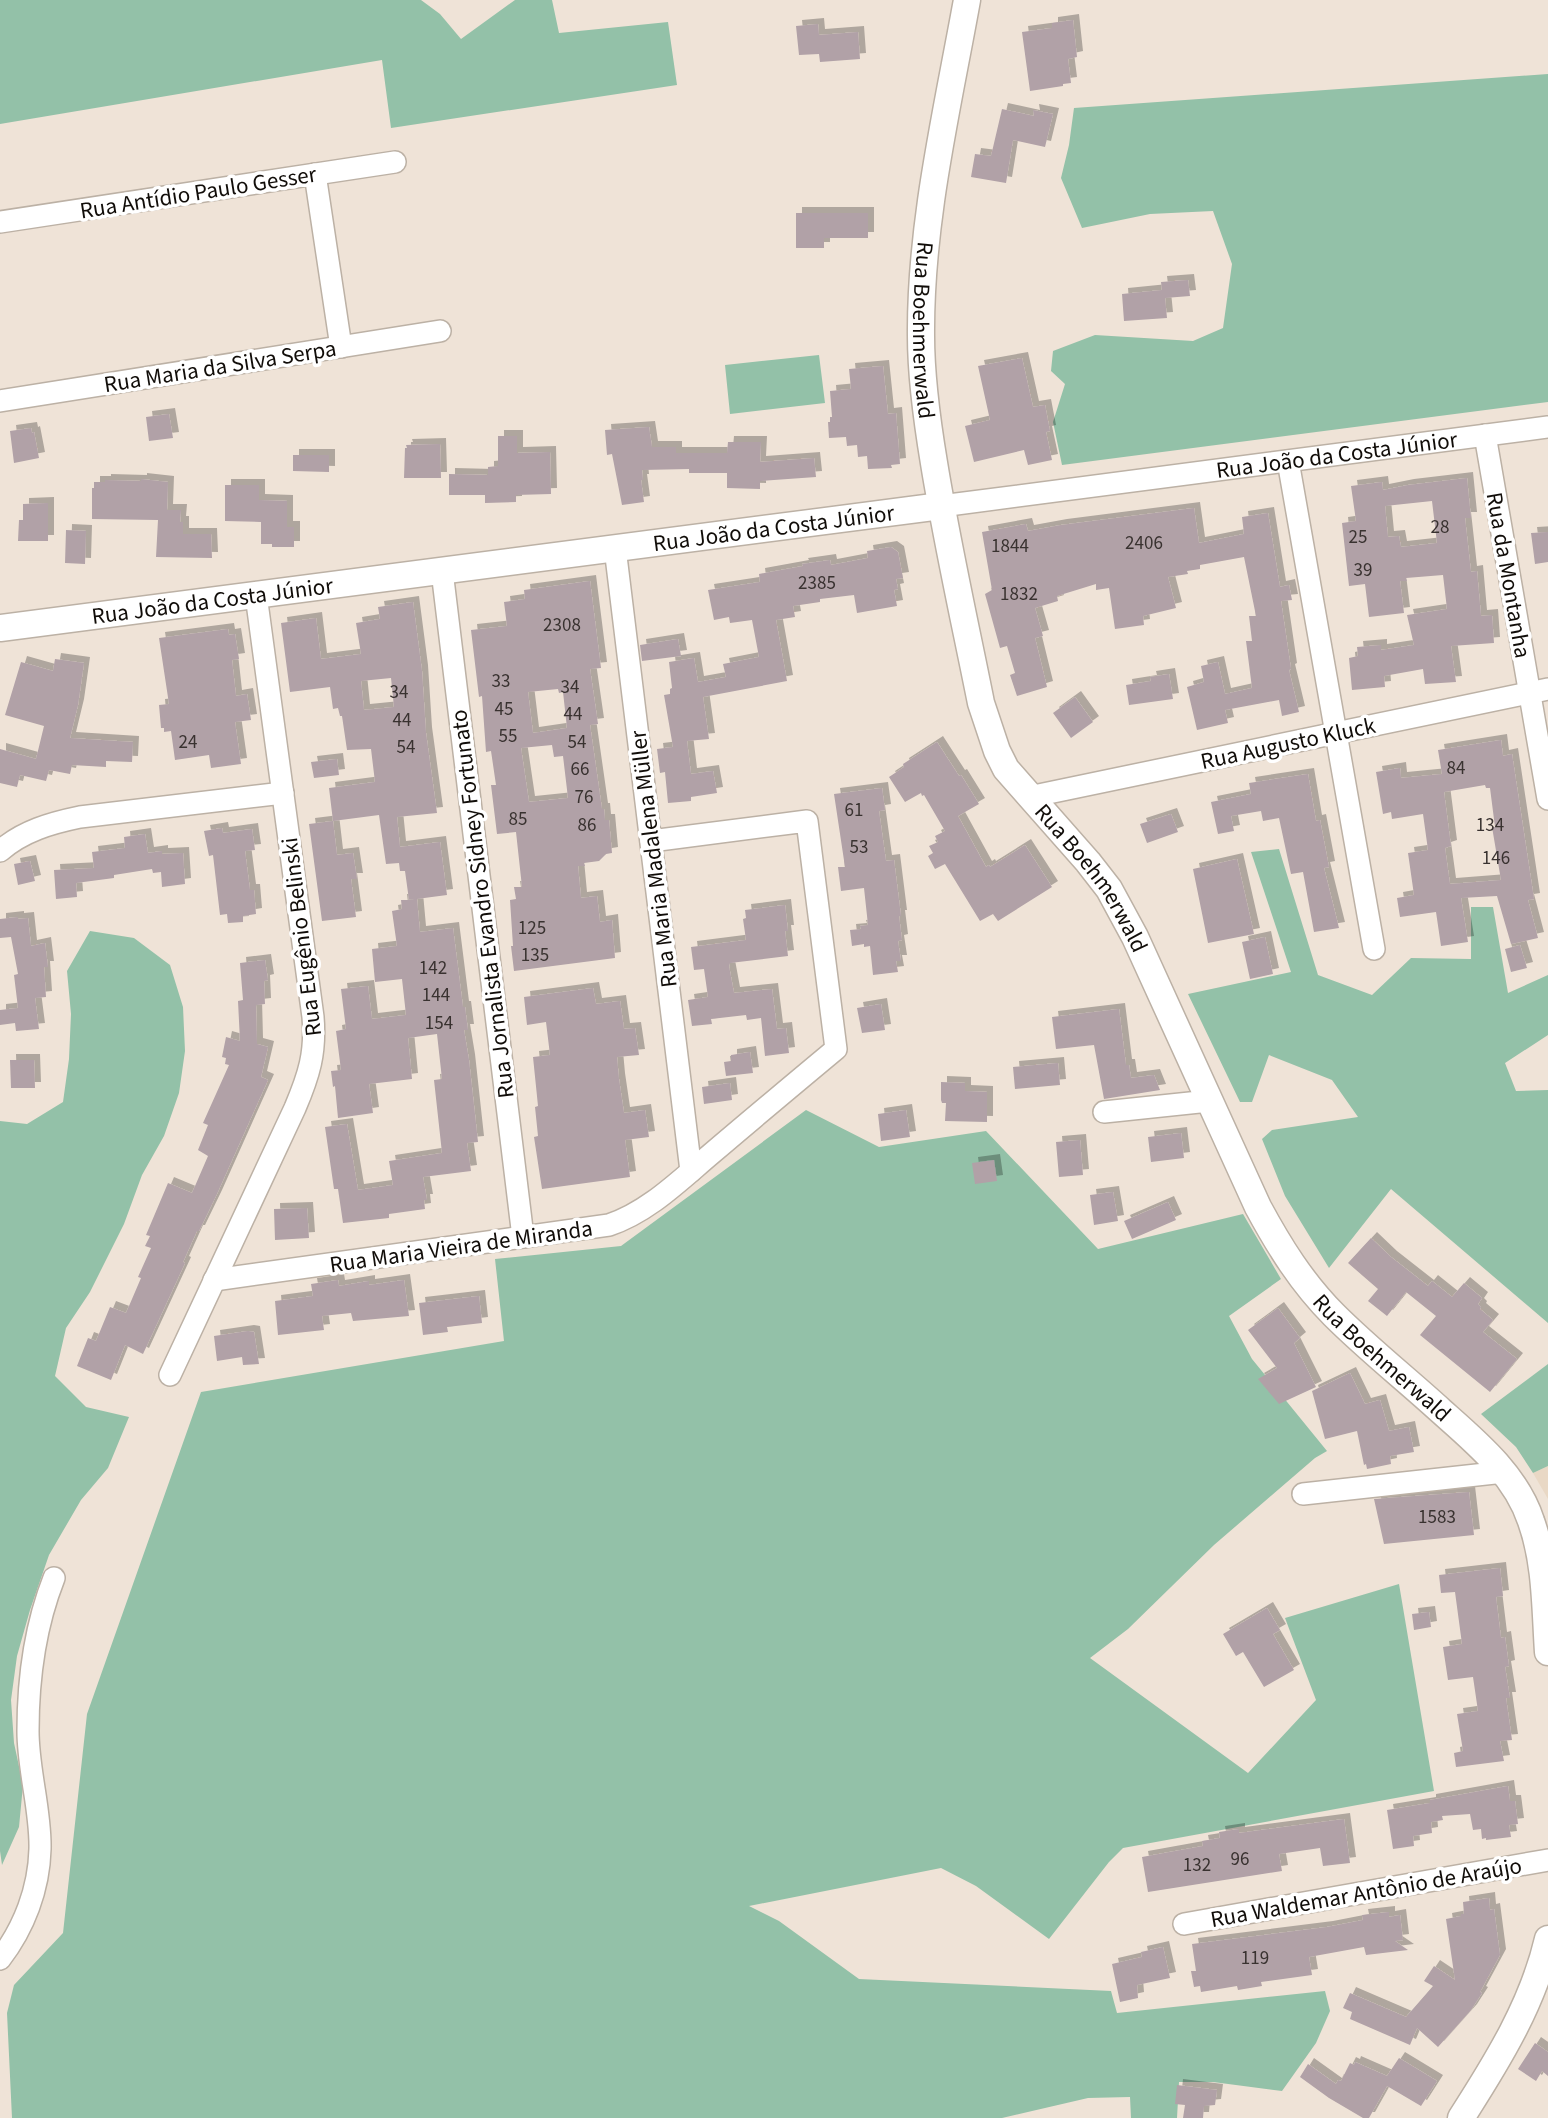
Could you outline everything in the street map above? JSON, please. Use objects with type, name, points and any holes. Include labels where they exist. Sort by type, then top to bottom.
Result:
[{"type":"main road","name":"Rua Boehmerwald","points":[[967,0],[932,193],[921,302],[922,379],[941,506],[981,702],[990,732],[1006,769],[1109,889],[1135,937],[1274,1237],[1316,1295],[1352,1332],[1475,1440],[1504,1472],[1518,1493],[1531,1519],[1540,1550],[1548,1652]]},
{"type":"main road","name":"Rua João da Costa Júnior","points":[[0,628],[941,506]]},
{"type":"main road","points":[[1461,2118],[1507,2044],[1527,2001],[1548,1941]]},
{"type":"street","name":"Rua Antídio Paulo Gesser","points":[[0,222],[395,162]]},
{"type":"street","points":[[315,174],[341,347]]},
{"type":"street","name":"Rua Maria da Silva Serpa","points":[[0,401],[440,331]]},
{"type":"street","name":"Rua João da Costa Júnior","points":[[941,506],[1548,427]]},
{"type":"street","name":"Rua da Montanha","points":[[1485,435],[1539,691],[1548,799]]},
{"type":"street","points":[[1288,461],[1374,949]]},
{"type":"street","name":"Rua Maria Madalena Müller","points":[[615,548],[691,1171]]},
{"type":"street","name":"Rua Jornalista Evandro Sidney Fortunato","points":[[442,570],[523,1237]]},
{"type":"street","name":"Rua Eugênio Belinski","points":[[170,1376],[295,1108],[314,1048],[313,1017],[256,595]]},
{"type":"street","name":"Rua Augusto Kluck","points":[[1029,797],[1539,691]]},
{"type":"street","points":[[0,851],[29,832],[51,823],[80,817],[283,793]]},
{"type":"street","name":"Rua Maria Vieira de Miranda","points":[[214,1280],[609,1225],[628,1219],[645,1209],[836,1049],[807,821],[651,841]]},
{"type":"street","points":[[1104,1112],[1209,1101]]},
{"type":"street","points":[[1303,1494],[1504,1472]]},
{"type":"street","points":[[0,1959],[15,1939],[24,1919],[38,1871],[40,1848],[28,1730],[38,1629],[54,1578]]},
{"type":"street","name":"Rua Waldemar Antônio de Araújo","points":[[1184,1924],[1548,1860]]},
{"type":"shaded area","points":[[1548,1466],[1548,1499],[1533,1473]]},
{"type":"green space","points":[[0,0],[421,0],[440,14],[461,39],[515,0],[552,0],[559,33],[668,22],[677,85],[391,128],[382,60],[0,124]]},
{"type":"green space","points":[[1548,74],[1548,402],[1062,465],[1053,422],[1065,384],[1051,371],[1053,351],[1095,335],[1193,341],[1223,328],[1232,264],[1213,211],[1150,214],[1082,228],[1061,178],[1074,108]]},
{"type":"green space","points":[[819,355],[825,403],[730,414],[725,365]]},
{"type":"green space","points":[[1279,849],[1318,975],[1372,995],[1411,958],[1471,959],[1471,907],[1493,907],[1508,993],[1548,975],[1548,1035],[1505,1063],[1516,1091],[1548,1090],[1548,1323],[1391,1189],[1329,1268],[1285,1196],[1262,1139],[1272,1130],[1358,1117],[1332,1080],[1269,1055],[1252,1102],[1240,1102],[1188,994],[1291,972],[1251,852]]},
{"type":"green space","points":[[90,931],[134,938],[170,965],[183,1007],[185,1051],[179,1093],[164,1136],[142,1175],[124,1224],[90,1292],[66,1328],[55,1376],[86,1407],[129,1417],[108,1468],[81,1500],[49,1555],[30,1610],[17,1656],[11,1700],[14,1743],[23,1785],[19,1827],[2,1865],[0,1121],[27,1124],[63,1102],[71,1014],[67,971]]},
{"type":"green space","points":[[806,1110],[879,1147],[986,1131],[1098,1249],[1243,1214],[1281,1279],[1229,1316],[1252,1359],[1327,1451],[1315,1458],[1214,1545],[1128,1629],[1090,1658],[1248,1773],[1316,1700],[1285,1618],[1399,1584],[1434,1791],[1123,1848],[1049,1939],[976,1886],[941,1868],[749,1906],[779,1921],[859,1979],[1111,1991],[1117,2013],[1325,1991],[1330,2011],[1316,2043],[1282,2091],[1213,2082],[1179,2082],[1177,2118],[1131,2118],[1130,2097],[1088,2098],[1002,2118],[12,2118],[7,2013],[14,1985],[63,1933],[87,1714],[201,1392],[504,1341],[495,1259],[621,1246]]},
{"type":"green space","points":[[1548,1364],[1548,1466],[1533,1473],[1516,1447],[1481,1414]]},
{"type":"building","points":[[1073,20],[1077,57],[1068,59],[1071,83],[1030,91],[1022,32],[1052,28],[1052,23]]},
{"type":"building","points":[[818,24],[819,35],[858,32],[860,59],[820,62],[819,54],[799,55],[796,26]]},
{"type":"building","points":[[1002,109],[1034,116],[1033,110],[1053,114],[1045,147],[1013,140],[1006,183],[971,177],[975,154],[991,156]]},
{"type":"building","points":[[796,213],[868,213],[868,238],[824,238],[824,248],[796,248]]},
{"type":"building","points":[[1188,280],[1190,296],[1165,298],[1167,318],[1124,321],[1122,294],[1162,290],[1161,282]]},
{"type":"building","points":[[1022,358],[1033,407],[1045,405],[1050,431],[1046,432],[1052,460],[1028,465],[1024,450],[974,462],[965,426],[990,420],[978,366]]},
{"type":"building","points":[[883,366],[888,414],[896,413],[900,464],[891,465],[892,468],[868,469],[867,456],[858,457],[857,445],[847,446],[846,437],[829,438],[828,422],[832,417],[830,391],[851,389],[849,369]]},
{"type":"building","points":[[169,414],[173,438],[149,441],[146,417]]},
{"type":"building","points":[[649,427],[652,447],[676,447],[676,453],[727,453],[728,442],[761,442],[760,462],[814,458],[816,477],[760,481],[760,489],[727,488],[727,473],[689,473],[689,469],[642,470],[644,502],[622,505],[612,454],[607,455],[605,430]]},
{"type":"building","points":[[31,428],[39,458],[14,463],[10,431]]},
{"type":"building","points":[[498,436],[517,436],[517,453],[550,452],[551,494],[516,495],[516,502],[485,503],[485,495],[449,495],[449,474],[488,475],[488,467],[498,466]]},
{"type":"building","points":[[440,444],[441,478],[404,478],[406,445]]},
{"type":"building","points":[[293,455],[329,455],[329,472],[293,471]]},
{"type":"building","points":[[1467,478],[1471,518],[1465,518],[1471,572],[1477,571],[1481,616],[1492,615],[1494,643],[1451,646],[1456,682],[1425,684],[1423,669],[1384,676],[1385,687],[1352,690],[1349,658],[1358,656],[1357,647],[1381,645],[1381,650],[1414,645],[1407,615],[1447,609],[1443,575],[1406,578],[1407,581],[1400,581],[1404,613],[1369,617],[1365,584],[1349,586],[1342,523],[1356,521],[1351,486],[1382,482],[1383,490]],"holes":[[[1432,501],[1437,543],[1401,547],[1399,536],[1388,537],[1385,506]]]},
{"type":"building","points":[[141,479],[168,482],[167,510],[181,510],[183,534],[211,534],[212,558],[156,557],[158,520],[92,519],[94,482]]},
{"type":"building","points":[[225,485],[259,485],[259,500],[287,501],[287,527],[294,527],[294,547],[261,544],[261,522],[225,521]]},
{"type":"building","points":[[48,503],[48,541],[18,541],[19,520],[23,520],[23,504]]},
{"type":"building","points":[[1194,508],[1199,543],[1244,534],[1242,517],[1268,513],[1280,587],[1289,585],[1292,600],[1281,601],[1291,669],[1289,670],[1299,712],[1282,716],[1279,700],[1225,710],[1228,723],[1197,730],[1187,687],[1204,682],[1201,666],[1218,662],[1225,694],[1252,688],[1246,641],[1252,641],[1249,616],[1256,616],[1244,557],[1200,565],[1200,569],[1187,571],[1188,574],[1168,577],[1176,608],[1143,616],[1144,625],[1115,629],[1109,588],[1096,590],[1096,584],[1057,596],[1058,601],[1035,608],[1043,636],[1035,638],[1047,687],[1017,696],[1010,675],[1015,673],[1007,646],[1000,648],[985,594],[992,590],[982,532],[1026,524],[1028,531]]},
{"type":"building","points":[[66,530],[86,531],[85,564],[65,563]]},
{"type":"building","points":[[1548,532],[1548,562],[1535,564],[1531,533]]},
{"type":"building","points":[[891,547],[898,552],[903,578],[896,579],[898,589],[894,590],[897,606],[857,613],[854,595],[793,606],[795,617],[776,620],[787,681],[703,697],[709,739],[687,741],[691,774],[713,771],[717,793],[691,797],[691,801],[668,803],[665,772],[660,773],[657,749],[673,747],[664,695],[670,694],[672,688],[669,662],[694,658],[698,682],[726,677],[723,664],[759,657],[752,620],[730,623],[729,617],[714,620],[708,590],[760,582],[759,574],[803,566],[802,564],[830,560],[831,565],[868,558],[867,551]]},
{"type":"building","points":[[590,581],[601,668],[590,669],[598,724],[590,725],[602,809],[605,820],[609,820],[612,853],[606,854],[599,861],[578,866],[581,898],[597,896],[600,922],[612,920],[615,958],[514,971],[510,900],[516,899],[514,887],[522,887],[516,832],[497,834],[491,785],[496,785],[491,751],[486,752],[482,696],[479,697],[471,630],[507,626],[504,602],[525,599],[524,590]],"holes":[[[558,689],[559,693],[563,692],[567,728],[533,733],[528,692]],[[552,745],[554,757],[563,756],[568,798],[529,802],[521,748]]]},
{"type":"building","points":[[413,602],[437,813],[397,817],[400,847],[440,842],[447,895],[409,900],[405,871],[400,871],[399,863],[386,864],[379,815],[333,821],[329,788],[375,782],[371,749],[347,750],[342,716],[338,708],[333,709],[330,687],[290,692],[281,623],[316,618],[321,659],[361,654],[356,623],[380,619],[378,607]],"holes":[[[391,678],[394,707],[364,710],[361,681]]]},
{"type":"building","points":[[228,629],[229,635],[235,634],[239,659],[232,660],[236,696],[247,694],[251,720],[235,722],[241,764],[211,768],[209,755],[175,760],[171,731],[164,732],[164,728],[161,728],[159,705],[169,704],[159,638]]},
{"type":"building","points":[[678,639],[681,656],[642,661],[640,645]]},
{"type":"building","points":[[55,659],[84,663],[70,738],[133,742],[132,762],[106,761],[106,767],[72,765],[70,774],[49,770],[46,781],[20,775],[17,787],[0,783],[0,749],[36,759],[44,726],[5,715],[21,662],[53,671]]},
{"type":"building","points":[[1169,674],[1173,699],[1129,705],[1126,685],[1151,681],[1150,677]]},
{"type":"building","points":[[1075,697],[1093,722],[1071,738],[1053,713]]},
{"type":"building","points":[[1501,740],[1503,756],[1512,754],[1534,899],[1528,900],[1538,938],[1511,944],[1497,896],[1461,898],[1468,942],[1441,946],[1436,912],[1400,917],[1397,898],[1414,895],[1408,853],[1428,850],[1423,814],[1392,819],[1391,812],[1383,814],[1376,772],[1400,768],[1401,778],[1442,774],[1438,750]],"holes":[[[1485,785],[1490,788],[1495,827],[1492,827],[1501,880],[1450,884],[1445,848],[1451,846],[1444,792]]]},
{"type":"building","points":[[937,742],[979,804],[958,816],[986,867],[1025,845],[1052,887],[998,921],[993,914],[980,921],[945,864],[935,869],[928,856],[933,853],[929,846],[938,842],[935,836],[945,831],[924,795],[921,793],[905,802],[889,777],[904,767],[903,764]]},
{"type":"building","points":[[337,759],[339,775],[314,778],[311,762]]},
{"type":"building","points":[[1308,774],[1316,821],[1320,820],[1329,867],[1324,868],[1339,928],[1314,932],[1303,872],[1291,874],[1279,818],[1263,821],[1261,811],[1231,816],[1234,831],[1218,834],[1211,802],[1251,794],[1249,783]]},
{"type":"building","points":[[882,788],[885,810],[879,811],[886,861],[894,860],[901,916],[902,940],[898,941],[901,961],[896,961],[898,972],[873,975],[870,946],[852,946],[850,930],[868,925],[864,888],[841,891],[838,867],[845,867],[834,794]]},
{"type":"building","points":[[1171,814],[1178,832],[1147,843],[1140,824]]},
{"type":"building","points":[[333,821],[337,855],[353,853],[357,879],[351,879],[356,917],[322,921],[309,824]]},
{"type":"building","points":[[222,828],[223,833],[252,829],[255,850],[245,851],[250,890],[254,890],[256,914],[243,916],[243,922],[228,923],[227,914],[220,915],[213,855],[209,856],[204,831]]},
{"type":"building","points":[[145,834],[148,853],[183,853],[185,884],[162,887],[161,872],[153,873],[152,869],[76,883],[77,897],[56,899],[54,870],[94,868],[92,852],[125,848],[124,837]]},
{"type":"building","points":[[1237,859],[1254,934],[1208,943],[1193,869]]},
{"type":"building","points":[[30,861],[35,881],[18,885],[14,864]]},
{"type":"building","points":[[417,899],[420,932],[453,928],[468,1030],[464,1030],[478,1142],[467,1143],[471,1171],[423,1177],[427,1200],[424,1200],[425,1209],[389,1214],[389,1218],[343,1223],[338,1189],[334,1189],[325,1127],[347,1124],[358,1190],[393,1185],[389,1161],[442,1153],[434,1080],[442,1079],[437,1034],[408,1038],[412,1079],[369,1084],[373,1113],[338,1118],[331,1071],[341,1070],[336,1031],[346,1029],[341,989],[368,986],[372,1019],[406,1015],[402,979],[375,982],[372,949],[397,946],[392,911],[402,909],[401,900]]},
{"type":"building","points":[[785,905],[788,956],[730,963],[729,966],[734,993],[772,989],[777,1029],[786,1028],[789,1053],[765,1056],[761,1018],[747,1020],[746,1015],[711,1019],[712,1024],[692,1026],[688,1000],[708,997],[704,969],[694,970],[691,947],[746,940],[743,919],[746,918],[745,910]]},
{"type":"building","points":[[28,918],[31,946],[45,943],[48,967],[44,967],[46,997],[35,998],[39,1029],[16,1031],[15,1023],[0,1025],[0,1010],[18,1008],[14,975],[18,974],[11,937],[0,938],[0,919]]},
{"type":"building","points":[[1265,937],[1273,974],[1250,979],[1242,942]]},
{"type":"building","points":[[1520,945],[1527,968],[1511,972],[1505,949]]},
{"type":"building","points":[[265,960],[268,980],[264,981],[265,1004],[256,1005],[257,1044],[268,1047],[261,1077],[268,1080],[143,1354],[125,1345],[111,1380],[77,1366],[88,1338],[96,1341],[110,1307],[126,1313],[151,1248],[145,1246],[150,1236],[146,1235],[168,1183],[192,1193],[208,1156],[198,1150],[208,1125],[203,1123],[229,1065],[225,1064],[226,1058],[222,1057],[226,1037],[240,1041],[238,1001],[243,1000],[240,963]]},
{"type":"building","points":[[593,988],[596,1004],[620,1001],[624,1029],[635,1028],[639,1055],[617,1057],[619,1079],[624,1113],[645,1110],[649,1137],[625,1140],[630,1177],[542,1189],[534,1137],[538,1136],[535,1107],[538,1106],[533,1057],[550,1055],[546,1022],[527,1025],[524,997]]},
{"type":"building","points":[[881,1004],[885,1030],[862,1033],[857,1008]]},
{"type":"building","points":[[1119,1009],[1126,1065],[1129,1065],[1131,1078],[1154,1075],[1160,1090],[1104,1099],[1094,1045],[1056,1049],[1052,1017]]},
{"type":"building","points":[[750,1052],[753,1073],[726,1076],[724,1062],[731,1061],[731,1055]]},
{"type":"building","points":[[10,1060],[34,1060],[35,1088],[11,1088]]},
{"type":"building","points":[[1058,1063],[1060,1085],[1015,1089],[1013,1067]]},
{"type":"building","points":[[941,1082],[965,1083],[965,1091],[987,1092],[987,1122],[945,1121],[946,1103],[941,1100]]},
{"type":"building","points":[[730,1083],[732,1100],[704,1104],[702,1087]]},
{"type":"building","points":[[906,1110],[910,1137],[881,1141],[878,1114]]},
{"type":"building","points":[[1181,1133],[1184,1158],[1151,1162],[1148,1137]]},
{"type":"building","points":[[1080,1140],[1083,1175],[1059,1177],[1056,1142]]},
{"type":"building","points":[[994,1160],[997,1181],[975,1184],[972,1163]]},
{"type":"building","points":[[1113,1192],[1118,1221],[1094,1225],[1090,1195]]},
{"type":"building","points":[[1168,1202],[1176,1220],[1132,1239],[1124,1221]]},
{"type":"building","points":[[307,1208],[309,1238],[275,1240],[274,1209]]},
{"type":"building","points":[[1371,1238],[1428,1286],[1432,1281],[1452,1297],[1464,1283],[1482,1298],[1478,1304],[1480,1309],[1493,1320],[1483,1332],[1517,1359],[1490,1392],[1420,1335],[1436,1316],[1406,1292],[1387,1316],[1368,1301],[1378,1289],[1348,1263]]},
{"type":"building","points":[[338,1280],[339,1286],[369,1281],[369,1285],[404,1280],[409,1316],[353,1321],[351,1313],[322,1316],[324,1330],[278,1335],[275,1301],[313,1296],[311,1284]]},
{"type":"building","points":[[479,1296],[482,1323],[447,1327],[448,1332],[423,1335],[419,1303]]},
{"type":"building","points":[[1278,1308],[1300,1338],[1294,1343],[1316,1387],[1279,1404],[1258,1379],[1277,1368],[1248,1330]]},
{"type":"building","points":[[254,1332],[259,1364],[243,1365],[242,1357],[217,1361],[214,1336]]},
{"type":"building","points":[[1350,1373],[1365,1404],[1380,1400],[1389,1431],[1409,1427],[1414,1452],[1390,1456],[1391,1464],[1367,1469],[1357,1431],[1325,1439],[1312,1391]]},
{"type":"building","points":[[1469,1492],[1474,1535],[1384,1544],[1374,1499]]},
{"type":"building","points":[[1500,1568],[1503,1596],[1496,1597],[1501,1638],[1505,1637],[1509,1666],[1505,1667],[1510,1698],[1506,1698],[1512,1740],[1500,1741],[1504,1761],[1456,1767],[1454,1753],[1463,1751],[1457,1714],[1478,1711],[1473,1677],[1448,1680],[1443,1647],[1462,1644],[1455,1592],[1441,1593],[1439,1575]]},
{"type":"building","points":[[1267,1608],[1280,1630],[1273,1634],[1294,1670],[1264,1687],[1243,1652],[1236,1656],[1223,1634]]},
{"type":"building","points":[[1429,1612],[1431,1627],[1414,1630],[1412,1614]]},
{"type":"building","points":[[1508,1786],[1510,1801],[1515,1801],[1518,1824],[1509,1825],[1511,1837],[1482,1839],[1481,1829],[1473,1830],[1470,1814],[1442,1816],[1443,1820],[1431,1822],[1432,1833],[1413,1836],[1414,1846],[1393,1849],[1387,1810]]},
{"type":"building","points":[[1344,1819],[1350,1863],[1323,1866],[1320,1848],[1279,1854],[1282,1871],[1148,1892],[1142,1857],[1203,1846],[1202,1841],[1220,1838],[1219,1832],[1239,1829],[1239,1833]]},
{"type":"building","points":[[1489,1898],[1490,1910],[1494,1909],[1500,1955],[1471,2010],[1438,2047],[1417,2028],[1410,2045],[1350,2019],[1352,2012],[1343,2008],[1350,1993],[1406,2017],[1433,1986],[1424,1981],[1434,1966],[1455,1980],[1446,1919],[1464,1914],[1463,1902]]},
{"type":"building","points":[[1389,1912],[1389,1917],[1400,1915],[1403,1940],[1395,1941],[1408,1950],[1366,1955],[1364,1947],[1309,1957],[1312,1975],[1261,1982],[1262,1986],[1238,1990],[1237,1986],[1201,1992],[1200,1986],[1194,1987],[1191,1971],[1196,1971],[1192,1944],[1327,1927],[1363,1920],[1362,1915]]},
{"type":"building","points":[[1163,1947],[1170,1978],[1137,1985],[1138,1998],[1120,2002],[1112,1964],[1142,1957],[1141,1952]]},
{"type":"building","points":[[1535,2043],[1548,2052],[1548,2076],[1542,2071],[1536,2081],[1518,2069]]},
{"type":"building","points":[[1399,2058],[1437,2081],[1421,2106],[1387,2086],[1369,2118],[1363,2118],[1329,2098],[1300,2077],[1308,2064],[1336,2084],[1338,2080],[1341,2081],[1350,2063],[1354,2065],[1355,2062],[1387,2076]]},
{"type":"building","points":[[1177,2085],[1217,2090],[1215,2105],[1204,2106],[1203,2118],[1183,2118],[1185,2105],[1175,2104]]}]
